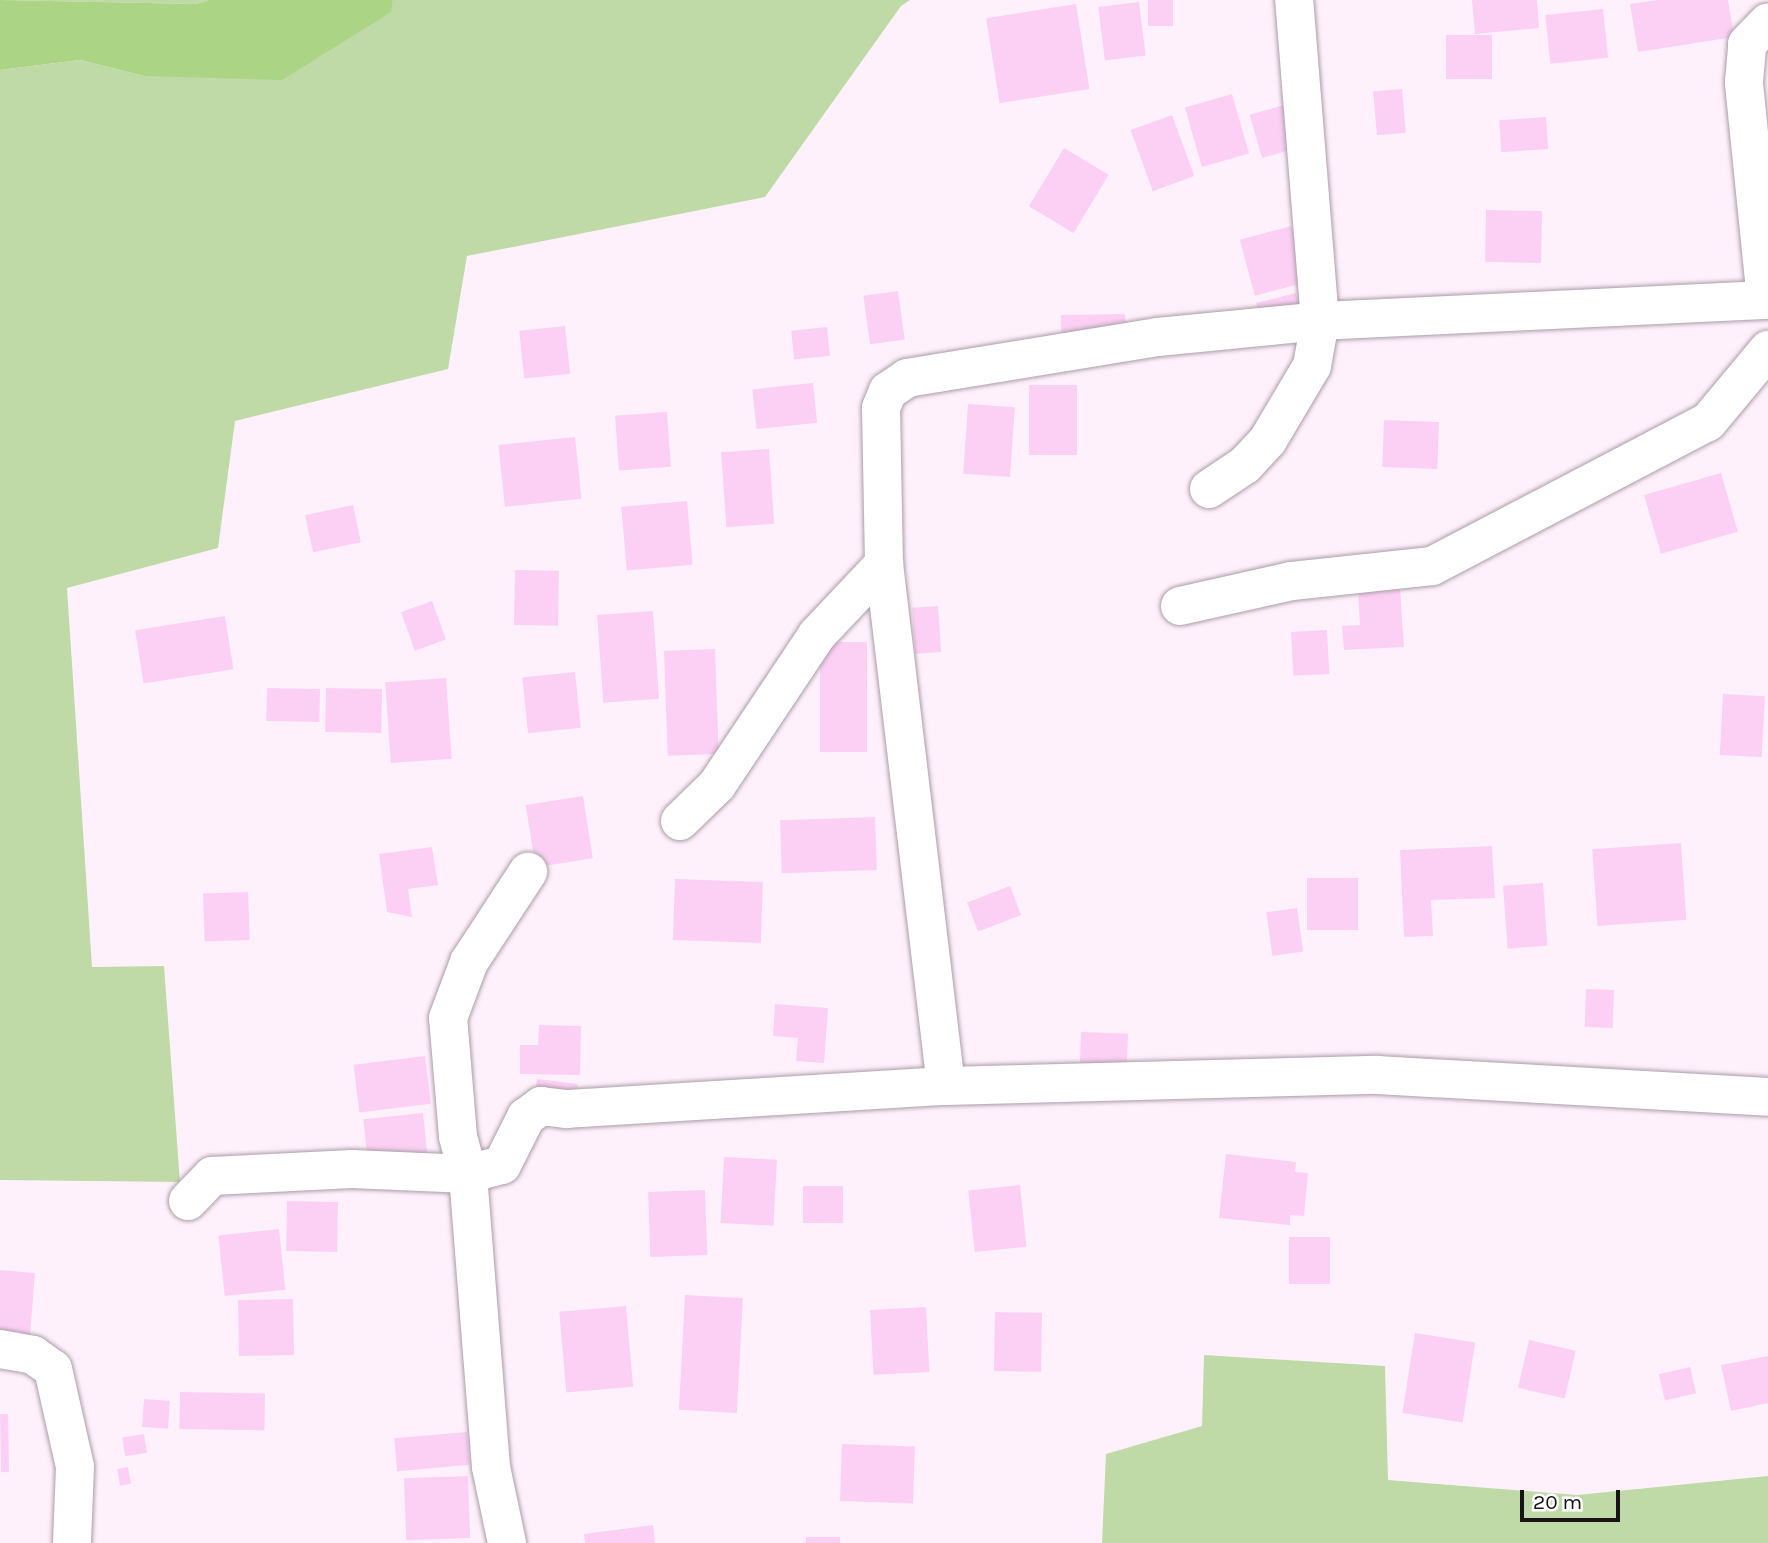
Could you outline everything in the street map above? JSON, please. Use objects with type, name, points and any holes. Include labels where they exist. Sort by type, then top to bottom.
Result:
[{"type":"street","points":[[1209,489],[1245,465],[1268,440],[1312,366],[1320,321],[1294,0]]},
{"type":"street","points":[[946,1086],[884,565],[881,408],[888,391],[907,378],[1158,337],[1320,321],[1767,300],[1744,82],[1747,44],[1768,22]]},
{"type":"street","points":[[1180,606],[1292,581],[1432,566],[1708,422],[1768,350]]},
{"type":"street","points":[[680,821],[717,785],[817,635],[884,565]]},
{"type":"street","points":[[507,1543],[491,1467],[468,1174],[458,1136],[448,1018],[469,962],[528,872]]},
{"type":"street","points":[[188,1201],[212,1176],[352,1169],[468,1174],[502,1165],[526,1117],[541,1106],[567,1109],[946,1086],[1377,1075],[1768,1097]]},
{"type":"street","points":[[0,1349],[33,1355],[53,1368],[75,1467],[72,1543]]},
{"type":"shaded area","points":[[0,0],[209,0],[196,4]]},
{"type":"shaded area","points":[[0,0],[196,4],[209,0],[393,0],[391,12],[282,80],[144,76],[80,60],[0,70]]},
{"type":"shaded area","points":[[393,0],[910,0],[901,6],[765,197],[467,256],[448,369],[235,421],[218,548],[67,588],[92,967],[164,966],[180,1182],[0,1180],[0,70],[80,60],[144,76],[390,12]]},
{"type":"shaded area","points":[[1204,1355],[1385,1366],[1388,1480],[1577,1495],[1768,1476],[1768,1543],[1102,1543],[1106,1454],[1202,1426]]},
{"type":"building","points":[[1148,0],[1173,0],[1173,26],[1148,26]]},
{"type":"building","points":[[1472,0],[1537,0],[1539,28],[1475,34]]},
{"type":"building","points":[[1658,0],[1728,0],[1734,37],[1638,52],[1630,4]]},
{"type":"building","points":[[1139,2],[1146,56],[1105,61],[1098,7]]},
{"type":"building","points":[[1076,4],[1089,89],[1000,103],[986,18]]},
{"type":"building","points":[[1603,9],[1608,58],[1550,64],[1545,15]]},
{"type":"building","points":[[1446,35],[1492,35],[1492,79],[1446,79]]},
{"type":"building","points":[[1402,89],[1406,133],[1377,135],[1373,92]]},
{"type":"building","points":[[1232,94],[1249,154],[1202,167],[1185,108]]},
{"type":"building","points":[[1291,103],[1303,146],[1262,158],[1250,115]]},
{"type":"building","points":[[1172,115],[1194,176],[1153,191],[1131,130]]},
{"type":"building","points":[[1546,117],[1548,149],[1501,152],[1499,120]]},
{"type":"building","points":[[1064,148],[1109,175],[1074,233],[1029,206]]},
{"type":"building","points":[[1486,210],[1542,211],[1541,263],[1485,262]]},
{"type":"building","points":[[1291,226],[1306,282],[1255,296],[1240,240]]},
{"type":"building","points":[[898,291],[905,340],[870,344],[863,296]]},
{"type":"building","points":[[1296,293],[1307,336],[1267,346],[1256,303]]},
{"type":"building","points":[[1125,314],[1126,363],[1062,364],[1061,315]]},
{"type":"building","points":[[565,326],[570,374],[524,379],[519,331]]},
{"type":"building","points":[[827,327],[830,356],[794,360],[791,331]]},
{"type":"building","points":[[813,383],[817,423],[757,429],[752,389]]},
{"type":"building","points":[[1029,385],[1077,385],[1077,455],[1029,455]]},
{"type":"building","points":[[968,404],[1015,407],[1010,477],[963,474]]},
{"type":"building","points":[[667,412],[671,467],[619,470],[615,416]]},
{"type":"building","points":[[1384,420],[1439,422],[1437,469],[1382,467]]},
{"type":"building","points":[[575,437],[581,499],[505,507],[498,445]]},
{"type":"building","points":[[769,449],[774,524],[726,527],[721,452]]},
{"type":"building","points":[[1721,473],[1738,532],[1661,554],[1644,495]]},
{"type":"building","points":[[687,501],[693,565],[627,571],[621,507]]},
{"type":"building","points":[[353,505],[361,542],[313,552],[305,515]]},
{"type":"building","points":[[515,570],[559,571],[558,626],[514,625]]},
{"type":"building","points":[[1400,588],[1404,647],[1344,650],[1342,626],[1360,625],[1358,590]]},
{"type":"building","points":[[432,601],[446,640],[415,651],[401,612]]},
{"type":"building","points":[[938,606],[941,652],[915,654],[912,608]]},
{"type":"building","points":[[653,611],[659,699],[603,703],[597,615]]},
{"type":"building","points":[[225,616],[233,669],[144,684],[135,630]]},
{"type":"building","points":[[1327,630],[1329,674],[1293,676],[1291,632]]},
{"type":"building","points":[[820,642],[867,642],[867,752],[820,752]]},
{"type":"building","points":[[715,649],[719,754],[668,756],[664,651]]},
{"type":"building","points":[[575,672],[581,728],[528,733],[522,678]]},
{"type":"building","points":[[446,678],[452,759],[391,763],[385,682]]},
{"type":"building","points":[[267,688],[320,689],[319,722],[266,721]]},
{"type":"building","points":[[326,688],[382,689],[381,733],[325,732]]},
{"type":"building","points":[[1723,694],[1765,696],[1762,757],[1720,755]]},
{"type":"building","points":[[583,796],[593,858],[536,867],[526,805]]},
{"type":"building","points":[[875,817],[877,870],[782,873],[780,820]]},
{"type":"building","points":[[1681,843],[1686,920],[1598,926],[1592,849]]},
{"type":"building","points":[[1492,846],[1495,898],[1431,900],[1433,936],[1404,937],[1400,850]]},
{"type":"building","points":[[432,847],[438,885],[408,889],[412,917],[387,912],[379,854]]},
{"type":"building","points":[[1307,878],[1358,878],[1358,930],[1307,930]]},
{"type":"building","points":[[675,879],[763,882],[761,943],[673,940]]},
{"type":"building","points":[[1543,883],[1547,946],[1507,949],[1503,886]]},
{"type":"building","points":[[1010,886],[1021,915],[978,931],[967,902]]},
{"type":"building","points":[[248,892],[250,940],[205,942],[203,894]]},
{"type":"building","points":[[1297,908],[1303,952],[1272,956],[1266,912]]},
{"type":"building","points":[[1586,989],[1614,990],[1613,1028],[1585,1027]]},
{"type":"building","points":[[775,1004],[828,1008],[824,1063],[796,1061],[798,1038],[773,1036]]},
{"type":"building","points":[[539,1025],[581,1026],[580,1075],[520,1074],[520,1045],[538,1045]]},
{"type":"building","points":[[1081,1032],[1128,1034],[1126,1093],[1079,1091]]},
{"type":"building","points":[[425,1056],[431,1104],[359,1112],[354,1065]]},
{"type":"building","points":[[537,1079],[578,1084],[573,1124],[532,1119]]},
{"type":"building","points":[[423,1113],[427,1154],[368,1160],[363,1119]]},
{"type":"building","points":[[1226,1154],[1296,1162],[1295,1172],[1308,1173],[1304,1216],[1290,1215],[1290,1225],[1219,1218]]},
{"type":"building","points":[[724,1157],[777,1160],[773,1226],[721,1223]]},
{"type":"building","points":[[1020,1185],[1026,1247],[975,1252],[968,1190]]},
{"type":"building","points":[[803,1186],[843,1186],[843,1223],[803,1223]]},
{"type":"building","points":[[705,1190],[707,1255],[650,1257],[648,1192]]},
{"type":"building","points":[[287,1201],[338,1202],[337,1252],[286,1251]]},
{"type":"building","points":[[279,1229],[285,1290],[225,1296],[218,1235]]},
{"type":"building","points":[[1289,1237],[1330,1237],[1330,1284],[1289,1284]]},
{"type":"building","points":[[0,1270],[35,1273],[30,1335],[0,1332]]},
{"type":"building","points":[[685,1295],[743,1298],[737,1413],[679,1410]]},
{"type":"building","points":[[293,1299],[294,1355],[239,1356],[238,1300]]},
{"type":"building","points":[[626,1306],[633,1387],[566,1393],[559,1312]]},
{"type":"building","points":[[926,1307],[929,1372],[873,1375],[870,1310]]},
{"type":"building","points":[[995,1312],[1042,1313],[1041,1372],[994,1371]]},
{"type":"building","points":[[1415,1333],[1475,1343],[1463,1423],[1402,1413]]},
{"type":"building","points":[[1529,1340],[1576,1351],[1565,1399],[1518,1388]]},
{"type":"building","points":[[1768,1356],[1768,1403],[1731,1411],[1721,1365]]},
{"type":"building","points":[[1690,1367],[1696,1393],[1665,1401],[1659,1374]]},
{"type":"building","points":[[180,1392],[265,1393],[264,1430],[179,1429]]},
{"type":"building","points":[[144,1399],[170,1401],[168,1429],[142,1427]]},
{"type":"building","points":[[0,1414],[8,1414],[9,1472],[1,1472]]},
{"type":"building","points":[[467,1432],[470,1465],[397,1471],[394,1438]]},
{"type":"building","points":[[144,1434],[147,1453],[125,1456],[122,1437]]},
{"type":"building","points":[[842,1444],[915,1447],[913,1504],[840,1501]]},
{"type":"building","points":[[128,1467],[131,1484],[120,1486],[117,1469]]},
{"type":"building","points":[[468,1476],[470,1538],[406,1540],[404,1478]]},
{"type":"building","points":[[653,1525],[655,1543],[585,1543],[584,1534]]},
{"type":"building","points":[[806,1537],[840,1537],[840,1543],[806,1543]]}]
